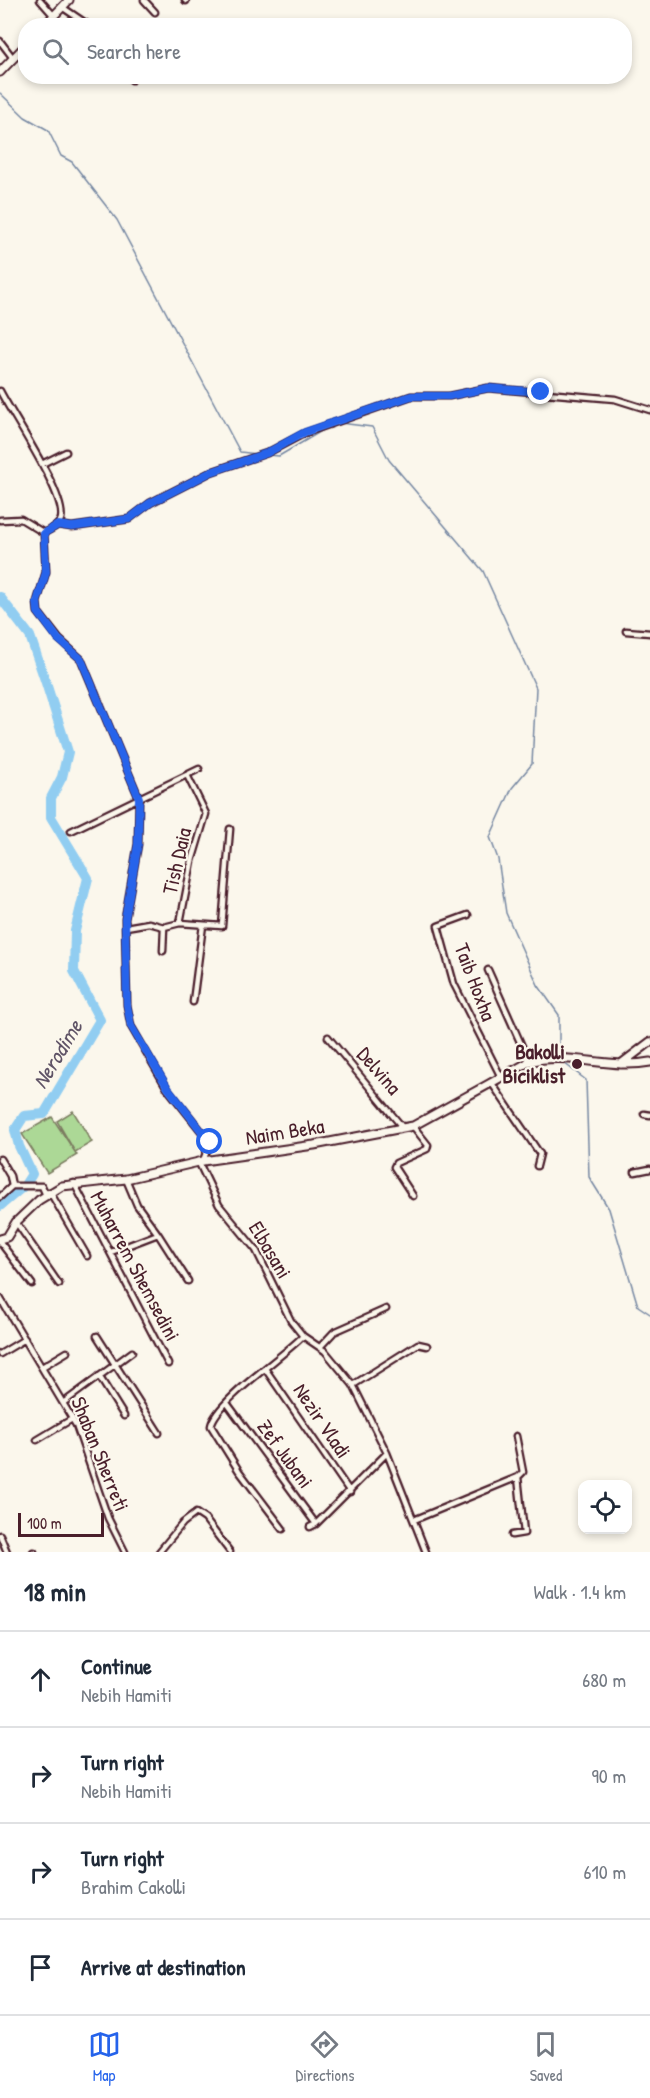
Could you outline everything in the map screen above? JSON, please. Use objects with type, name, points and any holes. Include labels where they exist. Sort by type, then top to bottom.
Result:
[{"type":"street","points":[[39,0],[54,16],[69,0]]},
{"type":"street","points":[[144,0],[155,12]]},
{"type":"street","points":[[62,8],[78,18]]},
{"type":"street","points":[[0,41],[13,58]]},
{"type":"street","points":[[0,72],[18,53]]},
{"type":"street","points":[[58,525],[72,527],[129,519],[150,503],[211,472],[267,453],[305,432],[411,396],[449,396],[474,389],[499,388],[615,399],[650,410]]},
{"type":"street","points":[[0,391],[42,464],[61,506],[62,516],[58,525],[44,533]]},
{"type":"street","points":[[42,464],[66,452]]},
{"type":"street","points":[[0,520],[21,519],[44,533]]},
{"type":"street","points":[[44,533],[46,572],[37,602],[38,612],[58,639],[81,659],[139,798],[138,844],[126,927],[127,1005],[131,1026],[168,1088],[210,1142],[201,1162]]},
{"type":"street","points":[[626,631],[650,633]]},
{"type":"street","points":[[71,831],[199,769]]},
{"type":"street","name":"Tish Daia","points":[[180,922],[189,873],[206,814],[187,775]]},
{"type":"street","points":[[126,927],[149,923],[164,927],[180,922],[219,927],[223,924],[230,829]]},
{"type":"street","name":"Taib Hoxha","points":[[468,915],[438,927],[454,984],[501,1077]]},
{"type":"street","points":[[193,1002],[203,925]]},
{"type":"street","points":[[163,951],[164,927]]},
{"type":"street","points":[[488,969],[529,1062]]},
{"type":"street","name":"Delvina","points":[[328,1037],[404,1128]]},
{"type":"street","points":[[621,1064],[650,1042]]},
{"type":"street","name":"Naim Beka","points":[[0,1240],[7,1237],[16,1222],[50,1192],[73,1183],[126,1179],[201,1162],[314,1145],[413,1126],[529,1062],[544,1058],[628,1066],[650,1062]]},
{"type":"street","points":[[491,1082],[540,1154],[537,1166]]},
{"type":"street","points":[[644,1114],[650,1115]]},
{"type":"street","points":[[413,1126],[428,1146],[427,1149],[396,1163],[394,1167],[413,1196]]},
{"type":"street","points":[[0,1159],[10,1176],[12,1186]]},
{"type":"street","name":"Elbasani","points":[[201,1162],[219,1205],[256,1250],[291,1321],[303,1336],[320,1347],[353,1384],[387,1453],[426,1552]]},
{"type":"street","points":[[634,1172],[650,1168]]},
{"type":"street","points":[[126,1179],[137,1205],[188,1281]]},
{"type":"street","name":"Muharrem Shemsedini","points":[[73,1183],[168,1364]]},
{"type":"street","points":[[0,1197],[12,1186],[42,1186],[45,1193],[50,1192],[87,1256]]},
{"type":"street","points":[[16,1222],[59,1284]]},
{"type":"street","points":[[111,1252],[158,1234]]},
{"type":"street","points":[[0,1240],[32,1284]]},
{"type":"street","name":"Shaban Sherreti","points":[[0,1298],[72,1419],[108,1518],[124,1552]]},
{"type":"street","points":[[320,1347],[334,1332],[386,1309]]},
{"type":"street","points":[[97,1336],[159,1433]]},
{"type":"street","points":[[284,1529],[239,1471],[211,1426],[227,1403],[303,1336]]},
{"type":"street","points":[[0,1354],[25,1339]]},
{"type":"street","points":[[353,1384],[418,1344],[426,1346]]},
{"type":"street","points":[[42,1367],[67,1352]]},
{"type":"street","points":[[63,1403],[132,1352]]},
{"type":"street","name":"Nezir Vladi","points":[[266,1370],[350,1492]]},
{"type":"street","points":[[99,1376],[124,1416]]},
{"type":"street","name":"Zef Jubani","points":[[227,1403],[316,1524]]},
{"type":"street","points":[[37,1440],[72,1419]]},
{"type":"street","points":[[414,1520],[518,1477],[523,1472],[524,1464],[516,1436]]},
{"type":"street","points":[[310,1527],[350,1492],[387,1453]]},
{"type":"street","points":[[512,1535],[524,1533],[518,1477]]},
{"type":"street","points":[[159,1552],[183,1523],[196,1513],[205,1519],[230,1552]]},
{"type":"street","points":[[0,1535],[7,1552]]},
{"type":"green space","points":[[73,1111],[92,1142],[75,1152],[57,1121]]},
{"type":"green space","points":[[52,1117],[77,1155],[47,1173],[22,1134]]},
{"type":"waterway","points":[[0,93],[25,117],[48,130],[61,156],[72,162],[117,220],[240,452],[257,454]]},
{"type":"waterway","points":[[340,423],[372,427],[389,460],[483,571],[536,688],[532,764],[512,788],[490,837],[498,859],[506,913],[538,985],[559,1015],[559,1055]]},
{"type":"waterway","points":[[268,455],[279,456],[330,426]]},
{"type":"waterway","name":"Nerodime","points":[[0,597],[30,636],[68,752],[62,777],[51,798],[51,817],[88,878],[75,931],[74,971],[100,1020],[44,1114],[24,1116],[15,1130],[19,1146],[32,1174],[25,1185],[0,1206]]},
{"type":"waterway","points":[[560,1060],[586,1080],[589,1177],[609,1209],[638,1306],[650,1314]]},
{"type":"place","name":"Bakolli Biciklist","points":[[577,1064]]},
{"type":"route","points":[[210,1142],[150,1062],[131,1026],[127,1005],[125,919],[138,844],[139,798],[81,659],[58,639],[38,612],[37,602],[46,572],[44,533],[58,525],[72,527],[129,519],[150,503],[211,472],[267,453],[305,432],[411,396],[449,396],[474,389],[488,388],[541,392]]}]
